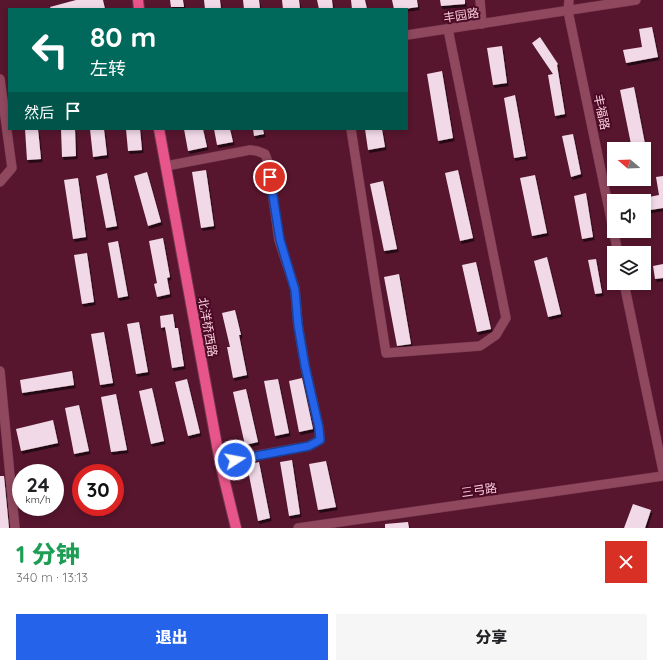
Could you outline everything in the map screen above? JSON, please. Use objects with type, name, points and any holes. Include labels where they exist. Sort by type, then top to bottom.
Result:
[{"type":"main road","name":"北洋桥西路","points":[[159,130],[220,462],[236,528]]},
{"type":"street","points":[[480,0],[482,24]]},
{"type":"street","name":"丰福路","points":[[569,0],[568,10],[617,246]]},
{"type":"street","name":"丰园路","points":[[408,35],[636,0]]},
{"type":"street","points":[[351,130],[386,354],[480,346],[496,335],[506,318],[448,29]]},
{"type":"street","points":[[0,79],[12,168],[0,182]]},
{"type":"street","points":[[166,166],[250,150],[265,154],[268,162],[280,240],[295,290],[298,325],[305,366],[319,428],[320,440],[309,446],[220,462]]},
{"type":"street","points":[[625,290],[663,471]]},
{"type":"street","points":[[0,371],[15,528]]},
{"type":"street","points":[[0,475],[10,474]]},
{"type":"street","name":"三弓路","points":[[298,528],[663,476]]},
{"type":"building","points":[[76,0],[103,0],[105,8],[50,8]]},
{"type":"building","points":[[170,0],[183,0],[184,7],[171,7]]},
{"type":"building","points":[[204,0],[220,0],[221,8],[205,8]]},
{"type":"building","points":[[243,0],[259,0],[260,8],[244,8]]},
{"type":"building","points":[[282,0],[299,0],[300,8],[283,8]]},
{"type":"building","points":[[317,0],[332,0],[333,8],[319,8]]},
{"type":"building","points":[[351,0],[365,0],[367,8],[352,8]]},
{"type":"building","points":[[392,0],[417,0],[418,7],[394,8]]},
{"type":"building","points":[[440,0],[465,0],[465,4],[441,6]]},
{"type":"building","points":[[652,27],[658,57],[626,63],[623,50],[642,47],[639,29]]},
{"type":"building","points":[[540,37],[558,64],[565,114],[555,116],[548,75],[553,74],[532,43]]},
{"type":"building","points":[[502,46],[507,83],[493,85],[487,48]]},
{"type":"building","points":[[442,71],[453,138],[438,141],[427,74]]},
{"type":"building","points":[[634,87],[645,142],[631,142],[620,90]]},
{"type":"building","points":[[515,95],[526,156],[514,158],[504,98]]},
{"type":"building","points":[[25,130],[38,130],[41,159],[27,160]]},
{"type":"building","points":[[61,130],[75,130],[76,156],[62,157]]},
{"type":"building","points":[[90,130],[104,130],[107,155],[93,157]]},
{"type":"building","points":[[126,130],[140,130],[142,150],[128,151]]},
{"type":"building","points":[[184,130],[203,130],[207,147],[188,151]]},
{"type":"building","points":[[214,130],[230,130],[233,142],[217,145]]},
{"type":"building","points":[[253,130],[263,130],[264,134],[254,136]]},
{"type":"building","points":[[365,130],[382,130],[385,147],[368,150]]},
{"type":"building","points":[[573,134],[581,174],[571,177],[562,136]]},
{"type":"building","points":[[206,170],[214,226],[201,228],[192,172]]},
{"type":"building","points":[[458,170],[473,238],[460,241],[445,173]]},
{"type":"building","points":[[147,172],[161,222],[148,226],[134,176]]},
{"type":"building","points":[[107,173],[117,226],[106,228],[96,176]]},
{"type":"building","points":[[535,175],[547,233],[532,236],[520,178]]},
{"type":"building","points":[[663,176],[663,208],[651,210],[651,197],[659,195],[656,177]]},
{"type":"building","points":[[78,178],[86,237],[73,239],[64,180]]},
{"type":"building","points":[[383,181],[397,249],[384,251],[370,184]]},
{"type":"building","points":[[586,193],[593,237],[582,239],[574,196]]},
{"type":"building","points":[[163,238],[170,277],[167,278],[170,294],[157,297],[154,284],[157,283],[149,241]]},
{"type":"building","points":[[118,241],[128,296],[118,298],[108,243]]},
{"type":"building","points":[[87,253],[94,302],[82,304],[74,255]]},
{"type":"building","points":[[547,257],[561,314],[548,317],[534,261]]},
{"type":"building","points":[[596,259],[602,293],[595,294],[588,260]]},
{"type":"building","points":[[476,262],[491,329],[477,332],[462,265]]},
{"type":"building","points":[[663,264],[663,278],[655,279],[653,266]]},
{"type":"building","points":[[399,274],[411,344],[397,346],[384,277]]},
{"type":"building","points":[[235,310],[241,335],[239,335],[247,375],[233,378],[227,347],[230,347],[222,313]]},
{"type":"building","points":[[173,314],[175,328],[178,328],[184,366],[172,368],[165,327],[161,328],[160,316]]},
{"type":"building","points":[[139,322],[148,372],[136,374],[127,324]]},
{"type":"building","points":[[104,332],[113,383],[100,385],[91,334]]},
{"type":"building","points":[[72,371],[74,385],[22,393],[20,380]]},
{"type":"building","points":[[302,378],[313,429],[299,432],[289,381]]},
{"type":"building","points":[[187,379],[200,433],[188,436],[175,382]]},
{"type":"building","points":[[278,379],[289,433],[275,436],[264,381]]},
{"type":"building","points":[[152,388],[164,441],[151,444],[139,391]]},
{"type":"building","points":[[246,389],[258,442],[245,445],[233,392]]},
{"type":"building","points":[[116,394],[127,450],[111,452],[101,397]]},
{"type":"building","points":[[79,405],[89,451],[74,454],[65,408]]},
{"type":"building","points":[[53,420],[58,443],[21,451],[16,429]]},
{"type":"building","points":[[292,460],[300,514],[289,516],[280,462]]},
{"type":"building","points":[[326,461],[336,507],[318,510],[309,464]]},
{"type":"building","points":[[259,462],[270,518],[258,521],[247,465]]},
{"type":"building","points":[[0,476],[4,476],[9,528],[0,528]]},
{"type":"building","points":[[633,504],[651,510],[645,528],[624,528]]},
{"type":"building","points":[[408,522],[409,528],[385,528],[385,524]]},
{"type":"route","points":[[235,460],[309,446],[320,440],[319,428],[305,366],[298,325],[295,290],[280,240],[270,177]]}]
